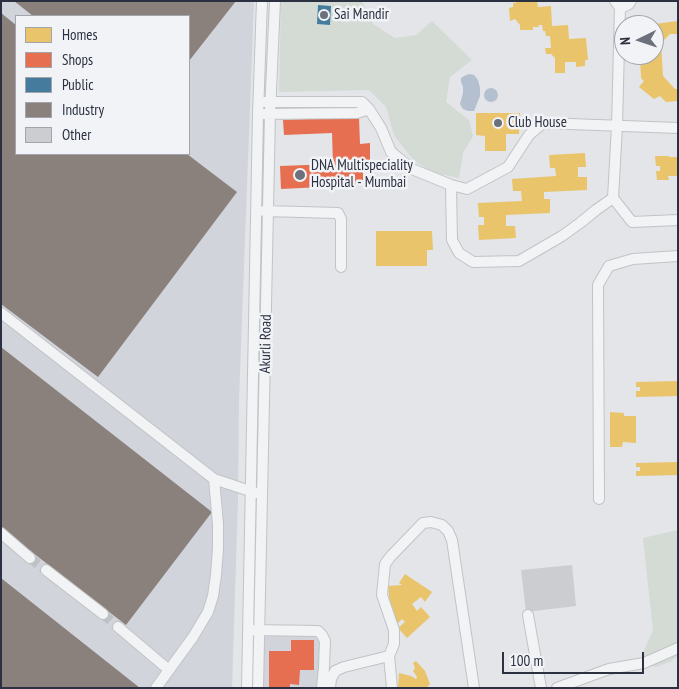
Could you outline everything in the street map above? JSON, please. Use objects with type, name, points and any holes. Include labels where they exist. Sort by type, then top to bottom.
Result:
[{"type":"street","points":[[631,1],[626,6],[618,4],[618,126],[613,198],[632,222],[678,220]]},
{"type":"street","points":[[262,4],[275,4]]},
{"type":"street","name":"Akurli Road","points":[[247,688],[256,174],[262,4]]},
{"type":"street","name":"Akurli Road","points":[[258,688],[270,114],[275,4]]},
{"type":"street","points":[[258,102],[362,102],[369,109],[381,128],[392,152],[412,169],[451,185],[467,189],[508,167],[529,134],[543,123],[678,128]]},
{"type":"street","points":[[258,114],[357,113],[369,109]]},
{"type":"street","points":[[256,174],[269,173]]},
{"type":"street","points":[[451,185],[452,240],[459,253],[472,262],[519,261],[562,236],[613,198]]},
{"type":"street","points":[[256,212],[338,212],[341,219],[341,266]]},
{"type":"street","points":[[599,499],[598,285],[609,266],[633,259],[678,256]]},
{"type":"street","points":[[255,265],[267,264]]},
{"type":"street","points":[[1,313],[214,479],[262,494]]},
{"type":"street","points":[[254,318],[266,317]]},
{"type":"street","points":[[253,359],[265,358]]},
{"type":"street","points":[[252,394],[264,395]]},
{"type":"street","points":[[251,439],[264,440]]},
{"type":"street","points":[[156,688],[193,637],[208,612],[213,596],[218,548],[214,479]]},
{"type":"street","points":[[392,688],[389,656],[394,644],[394,630],[382,595],[385,564],[423,522],[442,525],[448,531],[452,540],[474,688]]},
{"type":"street","points":[[1,533],[30,558]]},
{"type":"street","points":[[249,563],[261,563]]},
{"type":"street","points":[[46,570],[103,614]]},
{"type":"street","points":[[528,614],[541,688]]},
{"type":"street","points":[[118,627],[169,670]]},
{"type":"street","points":[[248,630],[318,631],[325,641],[322,688]]},
{"type":"street","points":[[557,688],[609,669],[644,663],[678,648]]},
{"type":"street","points":[[330,688],[331,679],[335,671],[389,656]]},
{"type":"shaded area","points":[[1,1],[254,1],[239,399],[232,688],[1,688]]},
{"type":"shaded area","points":[[281,1],[362,1],[373,24],[395,38],[416,35],[432,21],[472,60],[450,77],[446,102],[469,120],[473,136],[463,153],[459,178],[435,173],[414,161],[394,135],[386,107],[369,90],[279,92]]},
{"type":"shaded area","points":[[678,530],[678,656],[670,662],[656,667],[645,664],[642,655],[653,631],[643,538]]},
{"type":"shaded area","points":[[263,625],[317,625],[323,630],[325,688],[261,688]]},
{"type":"water","points":[[470,74],[474,75],[478,80],[480,88],[480,96],[474,111],[463,109],[460,104],[463,93],[461,78]]},
{"type":"water","points":[[491,88],[496,90],[498,95],[496,100],[491,102],[486,100],[484,95],[486,90]]},
{"type":"building: Homes","points":[[516,1],[537,1],[538,7],[551,6],[552,26],[568,25],[569,39],[586,38],[588,60],[585,60],[585,66],[576,67],[576,62],[565,62],[565,73],[555,73],[555,58],[551,54],[546,54],[545,48],[551,48],[550,36],[546,36],[542,25],[533,27],[533,30],[520,30],[520,25],[515,19],[510,21],[509,8],[513,7],[513,3],[516,3]]},
{"type":"building: Homes","points":[[678,21],[678,34],[670,34],[664,40],[664,23]]},
{"type":"building: Homes","points":[[640,65],[662,65],[663,76],[675,89],[678,89],[678,101],[666,102],[660,96],[654,99],[639,87],[644,81],[641,78]]},
{"type":"building: Homes","name":"Club House","points":[[476,113],[520,113],[519,134],[506,134],[506,151],[485,151],[485,136],[476,135]]},
{"type":"building: Homes","points":[[585,153],[586,167],[578,167],[578,177],[587,177],[587,190],[544,192],[544,199],[550,199],[550,213],[506,215],[506,226],[515,226],[516,238],[479,240],[478,225],[484,225],[484,217],[479,217],[478,203],[522,201],[521,191],[513,191],[512,179],[556,176],[555,168],[550,168],[549,155]]},
{"type":"building: Homes","points":[[655,156],[678,157],[678,176],[668,176],[669,180],[657,180],[656,171],[660,171],[660,166],[656,166]]},
{"type":"building: Homes","points":[[376,231],[432,231],[433,250],[427,250],[427,266],[376,266]]},
{"type":"building: Homes","points":[[678,381],[678,396],[636,397],[636,391],[640,391],[640,387],[636,387],[636,382]]},
{"type":"building: Homes","points":[[610,412],[624,413],[624,416],[636,416],[636,443],[623,442],[622,447],[610,447]]},
{"type":"building: Homes","points":[[678,462],[678,475],[636,476],[636,471],[640,471],[640,467],[636,467],[636,463]]},
{"type":"building: Homes","points":[[405,574],[432,592],[425,602],[421,597],[412,604],[417,611],[421,607],[430,617],[407,638],[398,628],[405,622],[402,619],[398,623],[392,623],[388,586],[402,585],[399,583]]},
{"type":"building: Homes","points":[[416,661],[425,671],[430,684],[426,688],[398,688],[399,673],[416,679],[413,663]]},
{"type":"building: Shops","points":[[359,117],[360,144],[370,143],[370,163],[363,163],[363,185],[281,189],[280,166],[333,164],[332,133],[284,135],[283,120]]},
{"type":"building: Shops","points":[[291,640],[314,640],[314,670],[300,670],[299,685],[290,684],[290,688],[269,688],[269,651],[291,651]]},
{"type":"building: Public","name":"Sai Mandir","points":[[318,5],[331,6],[330,25],[317,24]]},
{"type":"building: Industry","points":[[14,1],[236,1],[190,60],[190,15],[32,15]]},
{"type":"building: Industry","points":[[1,13],[15,24],[15,155],[188,155],[237,192],[98,377],[1,304]]},
{"type":"building: Industry","points":[[1,347],[212,512],[126,625],[1,528]]},
{"type":"building: Industry","points":[[1,578],[140,688],[1,688]]},
{"type":"building: Other","points":[[572,565],[576,606],[526,612],[521,570]]},
{"type":"tunnel","points":[[30,558],[46,570]]},
{"type":"tunnel","points":[[103,614],[118,627]]},
{"type":"place","name":"Sai Mandir","points":[[324,15]]},
{"type":"place","name":"Club House","points":[[498,123]]},
{"type":"place","name":"DNA Multispeciality Hospital - Mumbai","points":[[300,175]]}]
